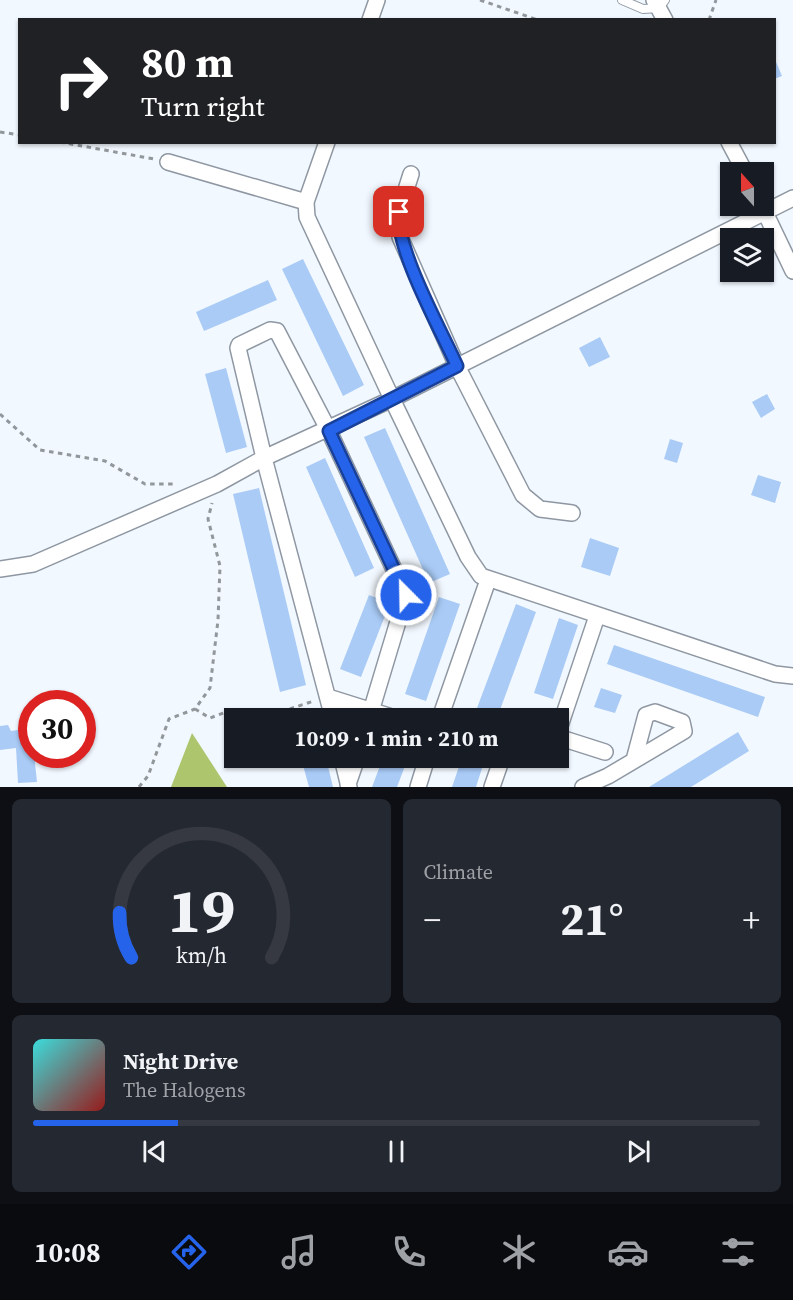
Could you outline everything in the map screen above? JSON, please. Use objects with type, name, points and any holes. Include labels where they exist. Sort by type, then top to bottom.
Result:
[{"type":"street","points":[[371,18],[377,0]]},
{"type":"street","points":[[326,144],[306,202],[307,216],[468,557],[481,576],[775,674],[793,676]]},
{"type":"street","points":[[730,144],[740,162]]},
{"type":"street","points":[[168,162],[306,202]]},
{"type":"street","points":[[411,174],[399,212],[400,237],[457,366],[523,495],[540,509],[572,513]]},
{"type":"street","points":[[774,205],[793,198]]},
{"type":"street","points":[[0,569],[33,564],[217,484],[264,458],[329,431],[750,216]]},
{"type":"street","points":[[767,216],[793,271]]},
{"type":"street","points":[[331,708],[264,458],[238,348],[270,330],[277,331],[329,431],[406,595],[373,708]]},
{"type":"street","points":[[443,708],[488,580]]},
{"type":"street","points":[[566,708],[597,616]]},
{"type":"street","points":[[328,697],[354,708]]},
{"type":"street","points":[[569,741],[604,752]]},
{"type":"street","points":[[583,787],[634,760]]},
{"type":"street","points":[[345,768],[349,785]]},
{"type":"street","points":[[349,785],[354,768]]},
{"type":"street","points":[[418,787],[424,768]]},
{"type":"street","points":[[492,787],[499,768]]},
{"type":"lane","points":[[622,0],[643,9],[661,7]]},
{"type":"path","points":[[480,0],[532,18]]},
{"type":"path","points":[[710,18],[716,0]]},
{"type":"path","points":[[0,132],[18,135]]},
{"type":"path","points":[[71,144],[168,162]]},
{"type":"path","points":[[0,414],[40,450],[105,461],[145,484],[178,484]]},
{"type":"path","points":[[139,787],[148,776],[170,719],[195,709],[210,688],[218,620],[220,566],[208,519],[217,484]]},
{"type":"path","points":[[195,709],[210,718],[226,712],[254,710],[280,712],[328,697]]},
{"type":"green space","points":[[192,733],[227,787],[171,787]]},
{"type":"building","points":[[776,62],[782,76],[776,78]]},
{"type":"building","points":[[303,259],[364,385],[343,396],[282,269]]},
{"type":"building","points":[[268,280],[277,300],[204,331],[196,312]]},
{"type":"building","points":[[600,337],[610,357],[589,367],[579,348]]},
{"type":"building","points":[[226,368],[247,447],[226,453],[205,374]]},
{"type":"building","points":[[767,394],[775,409],[761,418],[752,402]]},
{"type":"building","points":[[385,428],[450,574],[429,583],[364,437]]},
{"type":"building","points":[[670,439],[683,443],[677,463],[664,459]]},
{"type":"building","points":[[325,458],[374,568],[355,577],[306,467]]},
{"type":"building","points":[[758,475],[781,482],[775,503],[751,495]]},
{"type":"building","points":[[259,488],[306,685],[280,692],[233,494]]},
{"type":"building","points":[[590,538],[619,548],[610,576],[581,567]]},
{"type":"building","points":[[369,595],[390,603],[361,677],[340,669]]},
{"type":"building","points":[[439,597],[460,604],[426,701],[405,694]]},
{"type":"building","points":[[516,604],[536,612],[501,708],[477,708]]},
{"type":"building","points":[[559,618],[578,625],[553,699],[534,693]]},
{"type":"building","points":[[614,645],[765,697],[758,717],[607,664]]},
{"type":"building","points":[[601,688],[622,695],[615,713],[594,707]]},
{"type":"building","points":[[8,725],[11,731],[18,730],[18,768],[36,768],[37,782],[18,783],[16,748],[0,750],[0,726]]},
{"type":"building","points":[[738,732],[749,751],[691,787],[649,787]]},
{"type":"building","points":[[304,768],[328,768],[333,787],[309,787]]},
{"type":"building","points":[[379,768],[404,768],[397,787],[372,787]]},
{"type":"building","points":[[459,768],[482,768],[476,787],[452,787]]},
{"type":"route","points":[[399,212],[400,237],[457,366],[329,431],[403,584],[406,595]]}]
